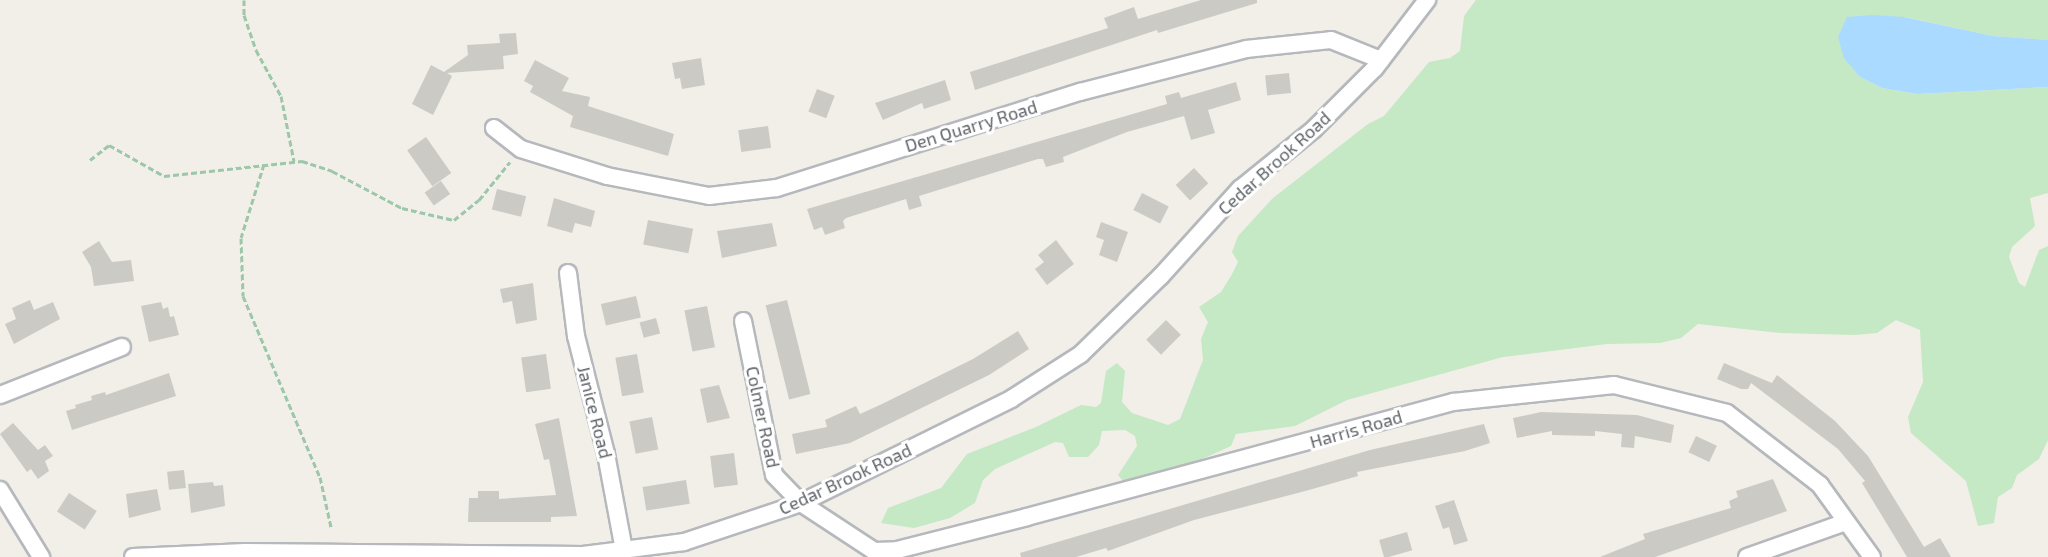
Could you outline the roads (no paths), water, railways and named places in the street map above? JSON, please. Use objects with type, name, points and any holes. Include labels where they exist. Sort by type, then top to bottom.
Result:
[{"type":"street","points":[[1381,60],[1427,0]]},
{"type":"street","name":"Den Quarry Road","points":[[494,128],[521,149],[607,176],[709,195],[777,188],[1080,92],[1246,49],[1331,40],[1381,60]]},
{"type":"street","name":"Cedar Brook Road","points":[[133,557],[245,552],[461,556],[583,555],[684,542],[801,503],[1011,399],[1081,354],[1161,276],[1240,189],[1314,129],[1381,60]]},
{"type":"street","name":"Janice Road","points":[[568,273],[576,336],[606,454],[624,550]]},
{"type":"street","name":"Colmer Road","points":[[743,321],[774,475],[801,503]]},
{"type":"street","points":[[0,395],[122,347]]},
{"type":"street","name":"Harris Road","points":[[801,503],[862,546],[874,551],[897,550],[1453,402],[1614,386],[1727,412],[1820,485],[1872,557]]},
{"type":"street","points":[[0,490],[41,557]]},
{"type":"street","points":[[1747,557],[1846,522]]},
{"type":"water","points":[[1872,15],[1904,17],[1993,36],[2048,40],[2048,87],[1917,94],[1882,88],[1860,77],[1844,58],[1838,37],[1847,17]]}]
